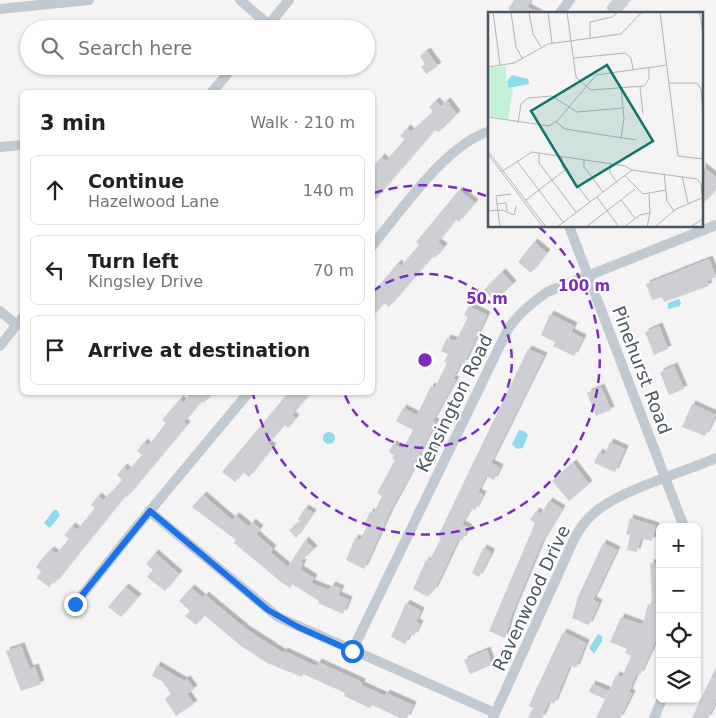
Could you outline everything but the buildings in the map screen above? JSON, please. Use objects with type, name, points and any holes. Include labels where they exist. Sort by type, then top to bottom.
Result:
[{"type":"street","points":[[0,9],[89,0]]},
{"type":"street","points":[[240,0],[260,20]]},
{"type":"street","points":[[273,20],[289,0]]},
{"type":"street","points":[[561,12],[570,0]]},
{"type":"street","points":[[214,90],[226,75]]},
{"type":"street","points":[[375,242],[449,155],[473,137],[488,132]]},
{"type":"street","points":[[0,147],[20,144]]},
{"type":"street","name":"Kensington Road","points":[[352,651],[508,329],[530,303],[547,292],[716,225]]},
{"type":"street","name":"Pinehurst Road","points":[[570,228],[683,523]]},
{"type":"street","points":[[0,311],[20,322],[0,346]]},
{"type":"street","points":[[75,604],[247,395]]},
{"type":"street","name":"Ravenwood Drive","points":[[494,716],[575,537],[584,524],[612,500],[716,458]]},
{"type":"street","points":[[150,511],[268,610],[298,627],[494,716]]},
{"type":"street","points":[[654,718],[660,703]]},
{"type":"water","points":[[679,299],[680,306],[668,309],[668,303]]},
{"type":"water","points":[[519,430],[524,431],[528,435],[523,448],[517,449],[512,444]]},
{"type":"water","points":[[327,432],[331,432],[335,438],[331,444],[327,444],[323,440],[323,436]]},
{"type":"water","points":[[54,510],[57,510],[60,515],[50,528],[44,523]]},
{"type":"water","points":[[598,634],[602,636],[602,641],[594,654],[589,648]]},
{"type":"route","points":[[75,604],[150,511],[278,617],[352,651]]}]
